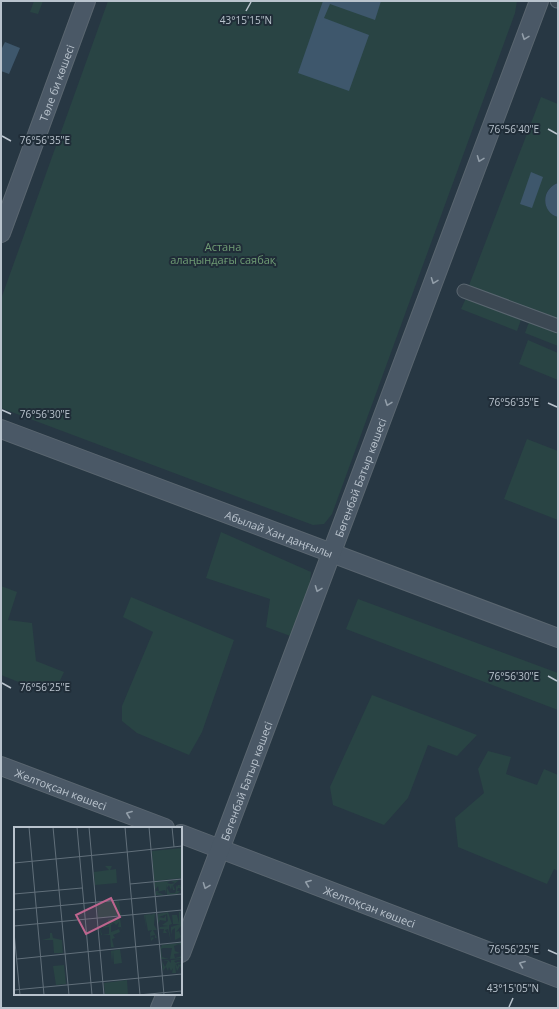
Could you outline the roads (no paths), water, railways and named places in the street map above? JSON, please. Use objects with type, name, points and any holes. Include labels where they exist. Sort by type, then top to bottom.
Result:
[{"type":"street","name":"Төле би көшесі","points":[[1,233],[86,1]]},
{"type":"street","name":"Бөгенбай Батыр көшесі","points":[[182,950],[539,1]]},
{"type":"street","points":[[464,291],[558,326]]},
{"type":"street","name":"Абылай Хан даңғылы","points":[[1,429],[558,638]]},
{"type":"street","name":"Желтоқсан көшесі","points":[[1,766],[162,827]]},
{"type":"street","name":"Желтоқсан көшесі","points":[[182,834],[558,978]]},
{"type":"street","points":[[160,1008],[166,995]]},
{"type":"water","points":[[323,1],[381,1],[375,20],[330,4],[324,18],[369,35],[349,91],[298,73]]},
{"type":"water","points":[[5,42],[20,48],[9,74],[1,71],[1,50]]},
{"type":"water","points":[[531,172],[543,177],[532,208],[520,204]]},
{"type":"water","points":[[558,183],[558,217],[548,210],[545,200],[548,190]]},
{"type":"park label","name":"Астана алаңындағы саябақ","points":[[223,252]]}]
